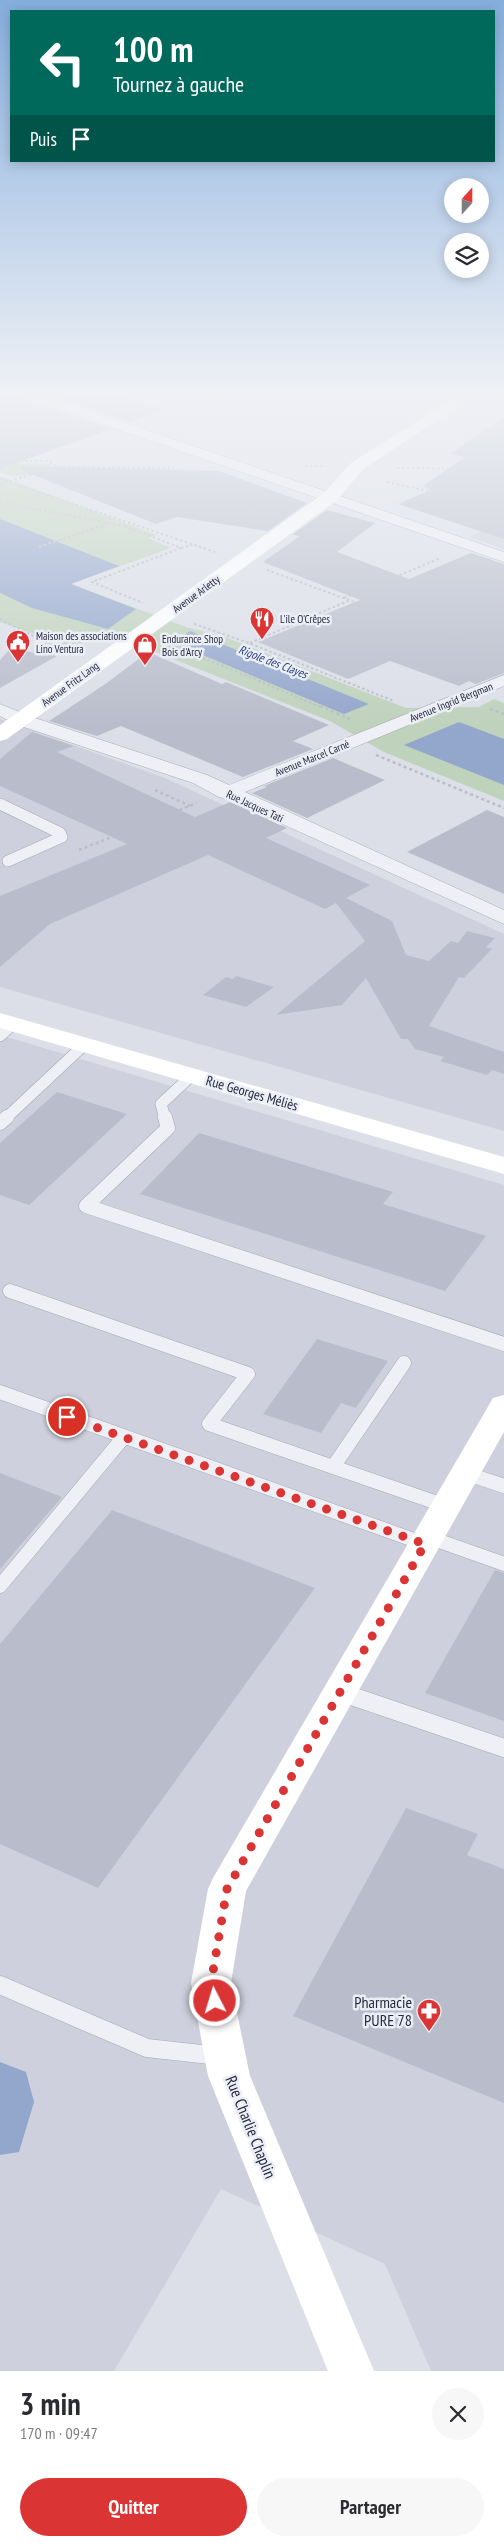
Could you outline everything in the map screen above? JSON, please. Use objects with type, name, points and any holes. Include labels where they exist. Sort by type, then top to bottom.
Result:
[{"type":"street","name":"Avenue Arletty","points":[[165,616],[317,507]]},
{"type":"street","points":[[358,507],[504,557]]},
{"type":"street","name":"Avenue Fritz Lang","points":[[0,735],[165,616]]},
{"type":"street","name":"Avenue Ingrid Bergman","points":[[398,724],[504,680]]},
{"type":"street","name":"Rue Jacques Tati","points":[[0,710],[22,720],[200,780],[504,918]]},
{"type":"street","name":"Avenue Marcel Carné","points":[[226,793],[398,724]]},
{"type":"street","name":"Rue Georges Méliès","points":[[4,1027],[84,1045],[504,1166]]},
{"type":"street","name":"Rue Charlie Chaplin","points":[[351,2371],[229,2076],[211,1983],[227,1889],[504,1405]]},
{"type":"lane","points":[[0,804],[60,833],[62,837],[8,861]]},
{"type":"lane","points":[[0,1123],[84,1045]]},
{"type":"lane","points":[[190,1076],[161,1104],[168,1128],[86,1206],[504,1344]]},
{"type":"lane","points":[[10,1291],[248,1374],[209,1424],[333,1467],[433,1529],[504,1564]]},
{"type":"lane","points":[[333,1467],[404,1363]]},
{"type":"lane","points":[[0,1392],[123,1438],[433,1529]]},
{"type":"lane","points":[[0,1586],[123,1438]]},
{"type":"lane","points":[[465,1474],[504,1486]]},
{"type":"lane","points":[[340,1692],[504,1748]]},
{"type":"lane","points":[[0,1986],[147,2048],[225,2057]]},
{"type":"path","points":[[24,507],[158,533]]},
{"type":"path","points":[[80,507],[216,552]]},
{"type":"path","points":[[170,507],[210,521],[230,507]]},
{"type":"path","points":[[39,547],[108,523]]},
{"type":"path","points":[[124,526],[181,548]]},
{"type":"path","points":[[192,544],[92,582],[148,605],[165,616],[249,643],[425,713]]},
{"type":"path","points":[[344,598],[471,546]]},
{"type":"path","points":[[261,568],[504,656]]},
{"type":"path","points":[[249,643],[351,600]]},
{"type":"path","points":[[0,619],[49,644],[105,659]]},
{"type":"path","points":[[142,632],[380,731]]},
{"type":"path","points":[[347,744],[504,808]]},
{"type":"path","points":[[72,853],[205,800]]},
{"type":"shaded area","points":[[504,521],[504,549],[469,537]]},
{"type":"shaded area","points":[[0,719],[165,778],[504,934],[504,1131],[0,987]]},
{"type":"shaded area","points":[[0,1035],[504,1185],[504,2371],[431,2371],[385,2264],[221,2189],[114,2371],[0,2371]]},
{"type":"green space","points":[[0,507],[82,507],[157,535],[148,538],[171,548],[71,584],[186,627],[225,637],[406,708],[479,707],[494,699],[504,703],[504,801],[384,752],[330,721],[148,649],[100,640],[65,645],[0,622]]},
{"type":"water","points":[[0,519],[119,566],[71,584],[136,609],[108,629],[32,608],[0,593]]},
{"type":"water","name":"Rigole des Clayes","points":[[190,631],[369,704],[344,714],[174,643]]},
{"type":"water","points":[[459,722],[504,739],[504,785],[404,745]]},
{"type":"water","points":[[0,2062],[26,2072],[34,2102],[19,2152],[0,2155]]},
{"type":"building","points":[[113,507],[302,507],[268,531],[177,517],[156,524]]},
{"type":"building","points":[[406,507],[504,507],[504,539]]},
{"type":"building","points":[[327,510],[375,523],[337,552],[409,579],[471,553],[504,564],[504,673],[476,684],[469,681],[459,686],[390,661],[348,679],[258,642],[360,600],[263,562],[300,536],[292,535]]},
{"type":"building","name":"Maison des associations Lino Ventura","points":[[10,649],[57,656],[0,688],[0,660]]},
{"type":"building","points":[[148,652],[222,684],[226,682],[329,725],[293,741],[313,749],[243,777],[121,726],[97,736],[49,721],[104,685]]},
{"type":"building","points":[[32,732],[74,746],[57,752],[195,817],[230,802],[287,828],[266,838],[370,885],[346,898],[392,921],[406,955],[429,961],[451,941],[458,943],[467,931],[495,938],[486,947],[492,949],[464,978],[459,977],[429,1026],[504,1052],[504,1074],[492,1070],[487,1075],[440,1061],[444,1057],[415,1049],[408,1039],[401,1039],[366,978],[342,1005],[276,1015],[365,941],[336,903],[325,909],[208,855],[50,924],[0,967],[0,896],[127,844],[0,786],[0,759]]},
{"type":"building","points":[[333,758],[385,780],[307,818],[252,793],[267,787],[264,786]]},
{"type":"building","points":[[487,810],[504,817],[504,894],[407,852]]},
{"type":"building","points":[[236,976],[274,987],[246,1007],[203,995],[226,977],[233,979]]},
{"type":"building","points":[[57,1092],[127,1114],[29,1205],[0,1195],[0,1143]]},
{"type":"building","points":[[199,1133],[393,1192],[383,1204],[486,1236],[445,1291],[140,1194]]},
{"type":"building","points":[[317,1339],[388,1361],[356,1408],[341,1403],[321,1433],[263,1414]]},
{"type":"building","points":[[0,1473],[62,1497],[0,1569]]},
{"type":"building","points":[[112,1510],[315,1588],[98,1888],[0,1844],[0,1644]]},
{"type":"building","points":[[495,1570],[504,1573],[504,1721],[425,1693]]},
{"type":"building","points":[[406,1808],[478,1834],[467,1855],[504,1869],[504,2103],[293,2016]]},
{"type":"place","name":"L'ile O'Crêpes","points":[[262,640]]},
{"type":"place","name":"Maison des associations Lino Ventura","points":[[18,663]]},
{"type":"place","name":"Endurance Shop Bois d'Arcy","points":[[145,666]]},
{"type":"place","name":"Pharmacie PURE 78","points":[[429,2032]]},
{"type":"route","points":[[67,1417],[425,1544],[227,1889],[211,1983],[215,2001]]}]
